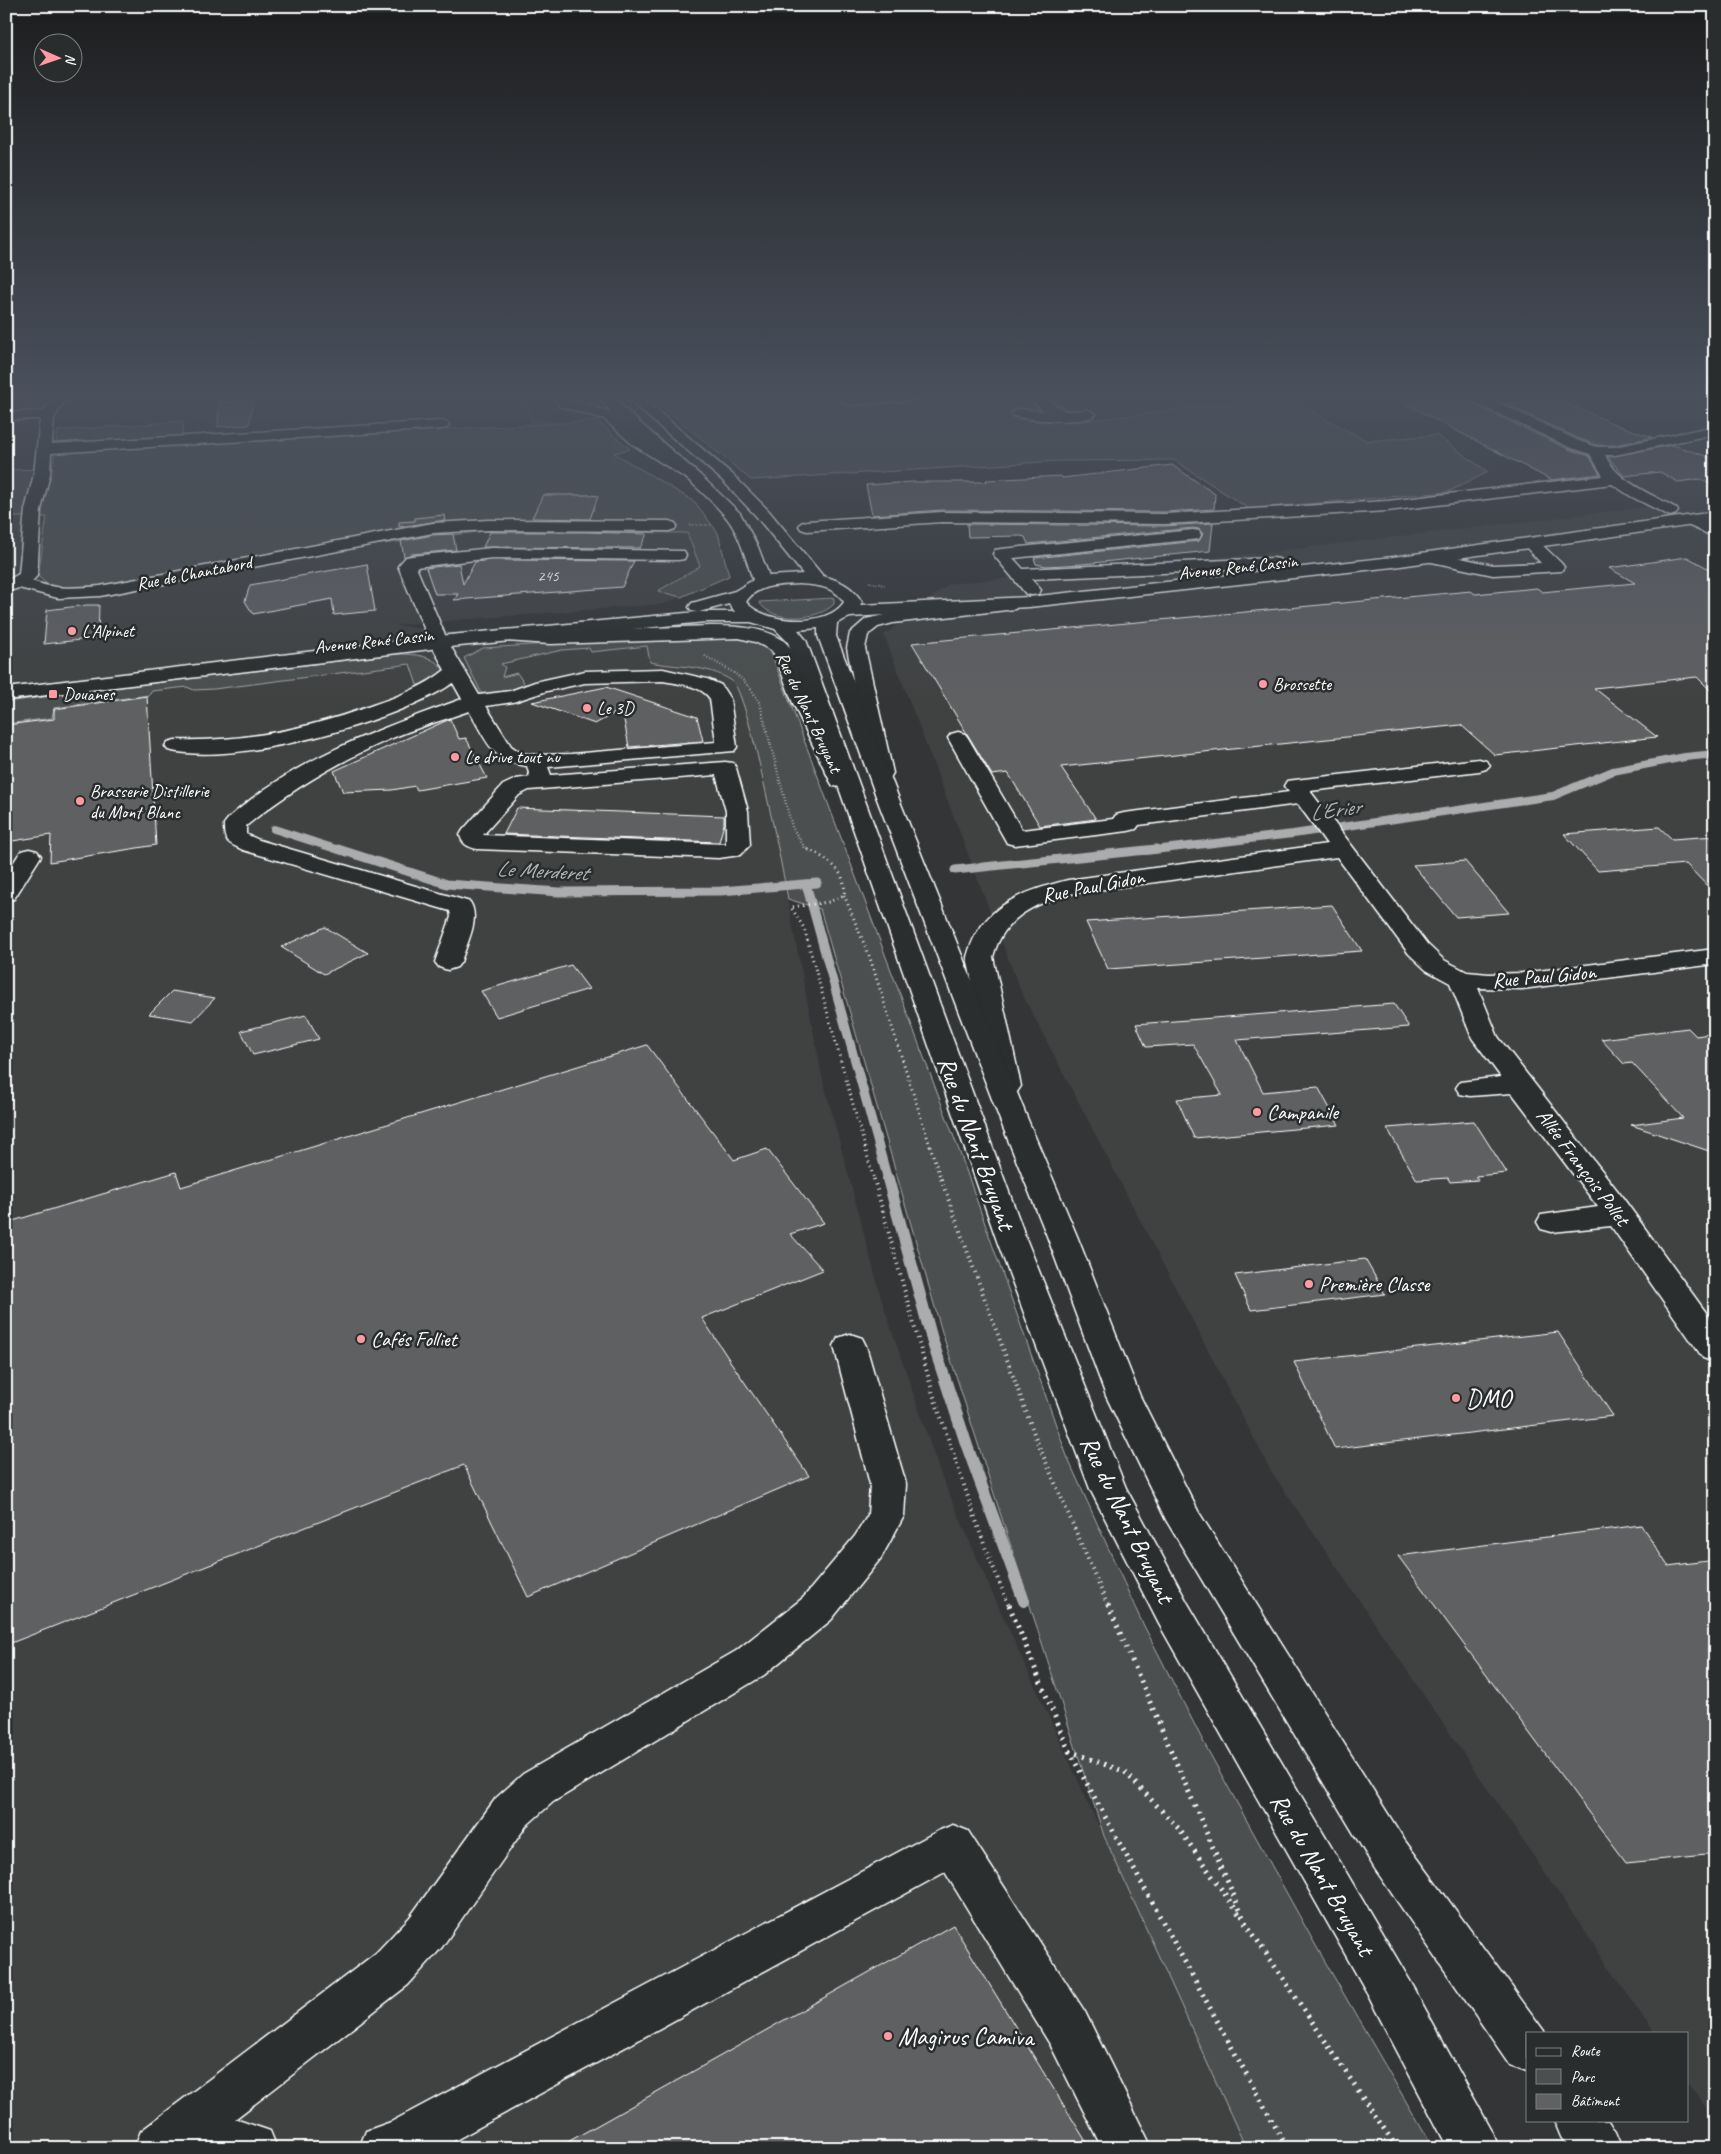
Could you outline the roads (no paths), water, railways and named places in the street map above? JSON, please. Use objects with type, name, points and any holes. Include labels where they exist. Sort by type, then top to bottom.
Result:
[{"type":"main road","points":[[12,585],[28,576],[33,510],[36,497]]},
{"type":"main road","points":[[714,497],[734,516],[750,547],[763,583]]},
{"type":"main road","points":[[746,497],[817,580]]},
{"type":"main road","points":[[806,526],[942,517],[1184,518],[1387,506],[1467,497]]},
{"type":"main road","points":[[1644,497],[1670,512]]},
{"type":"main road","name":"Avenue René Cassin","points":[[6,683],[198,659],[437,638],[666,612],[698,607],[740,595],[749,588],[763,583],[799,579],[817,580],[836,585],[849,592],[889,595],[1030,596],[1273,563],[1536,532],[1715,504]]},
{"type":"main road","name":"Avenue René Cassin","points":[[512,637],[705,618],[751,617],[781,624],[806,624],[837,616],[890,608],[1433,557],[1715,517]]},
{"type":"main road","points":[[1691,521],[1715,532]]},
{"type":"main road","name":"Rue de Chantabord","points":[[12,585],[61,594],[100,591],[433,528],[489,525],[669,526]]},
{"type":"main road","points":[[1030,596],[1018,574],[1001,554],[1198,534]]},
{"type":"main road","points":[[1433,557],[1493,570],[1556,567],[1531,544]]},
{"type":"main road","points":[[448,962],[463,917],[461,907],[251,845],[235,837],[235,824],[271,795],[324,763],[384,734],[474,702],[513,696],[542,686],[584,677],[634,674],[663,676],[700,683],[714,689],[720,699],[727,747],[571,760],[539,771],[524,784],[511,790],[471,835],[472,839],[477,842],[719,852],[732,850],[739,845],[737,811],[725,768],[539,771],[503,750],[474,702],[437,638],[407,566],[412,561],[492,553],[678,556]]},
{"type":"main road","points":[[1018,574],[1273,563]]},
{"type":"main road","points":[[38,591],[45,598],[53,601],[76,603],[97,600],[117,602]]},
{"type":"main road","name":"Rue du Nant Bruyant","points":[[849,592],[853,602],[837,616],[827,636],[888,798],[1014,1120],[1062,1236],[1123,1396],[1184,1520],[1390,1855],[1526,2047]]},
{"type":"main road","points":[[740,595],[737,602],[741,610],[751,617]]},
{"type":"main road","name":"Avenue René Cassin","points":[[864,628],[872,623],[893,618],[994,608],[1030,596]]},
{"type":"main road","name":"Rue du Nant Bruyant","points":[[781,624],[797,640],[1012,1241],[1108,1489],[1173,1613],[1391,1993],[1489,2148]]},
{"type":"main road","name":"Rue du Nant Bruyant","points":[[864,628],[859,633],[856,648],[888,798]]},
{"type":"main road","name":"Avenue René Cassin","points":[[6,694],[331,654],[437,638],[560,638],[711,632]]},
{"type":"main road","name":"Rue du Nant Bruyant","points":[[711,632],[738,632],[762,638],[778,646],[784,654],[802,701],[870,841]]},
{"type":"main road","points":[[175,746],[214,747],[249,744],[296,736],[397,704],[430,689],[456,671]]},
{"type":"main road","points":[[958,738],[1015,838],[1128,824],[1124,820],[1309,803]]},
{"type":"main road","points":[[1309,803],[1295,786],[1479,765]]},
{"type":"main road","name":"Rue Paul Gidon","points":[[1309,803],[1418,949],[1435,965],[1461,979],[1489,982],[1522,981],[1715,956]]},
{"type":"main road","name":"Rue Paul Gidon","points":[[1014,1120],[980,957],[984,937],[1009,912],[1033,897],[1068,887],[1342,849]]},
{"type":"main road","points":[[6,894],[29,856]]},
{"type":"main road","name":"Allée François Pollet","points":[[1461,979],[1486,1038],[1619,1215],[1715,1350]]},
{"type":"main road","points":[[1470,1088],[1520,1084]]},
{"type":"main road","points":[[1552,1222],[1619,1215]]},
{"type":"main road","points":[[158,2148],[392,1969],[426,1932],[511,1812],[538,1788],[750,1663],[817,1609],[868,1547],[886,1516],[888,1484],[850,1346]]},
{"type":"main road","points":[[383,2148],[397,2145],[953,1845],[1068,2029],[1128,2148]]},
{"type":"main road","points":[[1391,1993],[1475,2148]]},
{"type":"main road","points":[[1580,2122],[1599,2148]]},
{"type":"waterway","name":"L'Erier","points":[[1145,851],[1293,834],[1553,796],[1613,771],[1685,757],[1715,754]]},
{"type":"waterway","name":"Le Merderet","points":[[274,829],[342,851]]},
{"type":"waterway","name":"Le Merderet","points":[[338,849],[447,884],[559,892],[721,891],[817,883]]},
{"type":"waterway","name":"L'Erier","points":[[955,870],[1156,849]]},
{"type":"waterway","points":[[806,884],[888,1180]]},
{"type":"waterway","points":[[888,1179],[933,1343],[967,1446],[1024,1601]]},
{"type":"place","name":"L’Alpinet","points":[[72,631]]},
{"type":"place","name":"Brossette","points":[[1263,684]]},
{"type":"place","name":"Douanes","points":[[53,694]]},
{"type":"place","name":"Le 3D","points":[[587,708]]},
{"type":"place","name":"Le drive tout nu","points":[[455,757]]},
{"type":"place","name":"Brasserie Distillerie du Mont Blanc","points":[[80,801]]},
{"type":"place","name":"Campanile","points":[[1257,1112]]},
{"type":"place","name":"Première Classe","points":[[1309,1284]]},
{"type":"place","name":"Cafés Folliet","points":[[361,1339]]},
{"type":"place","name":"DMO","points":[[1456,1398]]},
{"type":"place","name":"Magirus Camiva","points":[[888,2036]]}]
